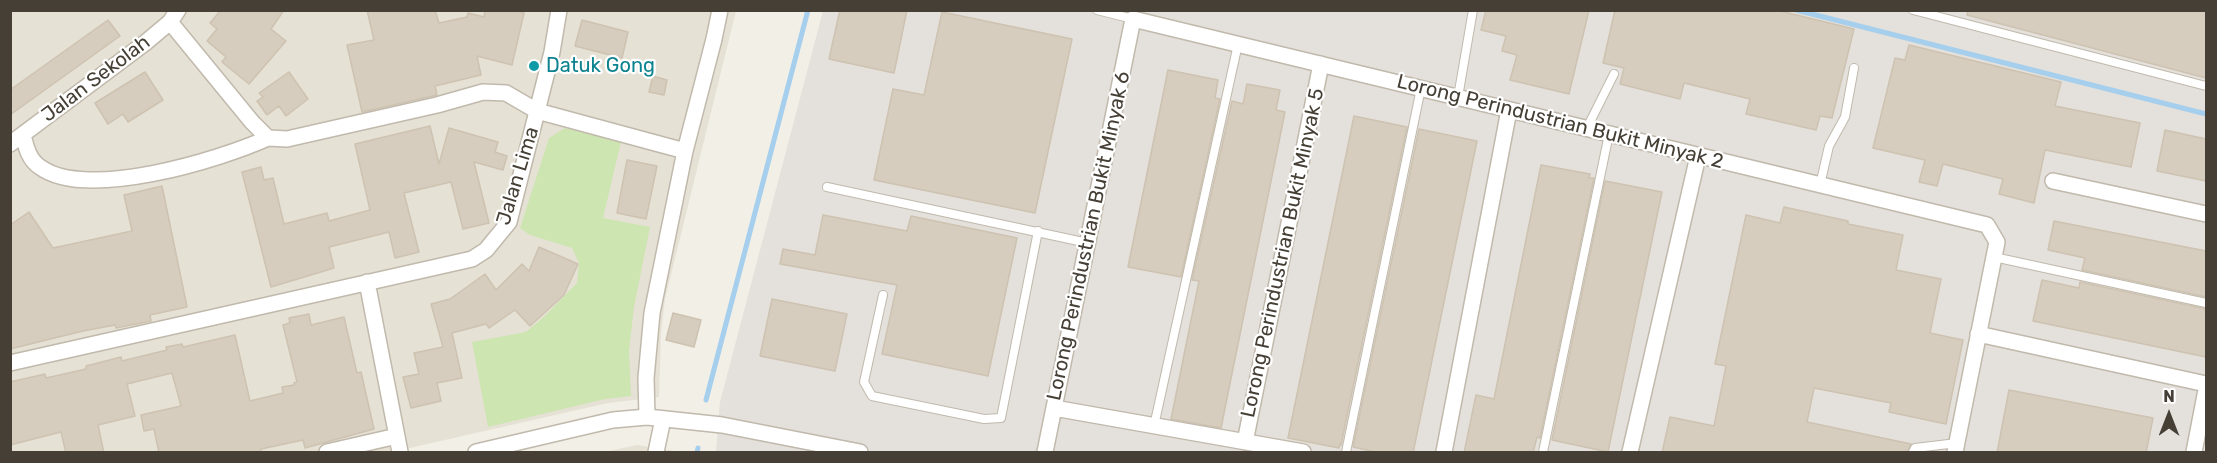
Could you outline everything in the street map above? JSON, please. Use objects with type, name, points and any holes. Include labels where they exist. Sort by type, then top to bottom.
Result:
[{"type":"street","name":"Jalan Lima","points":[[10,363],[472,259],[486,250],[509,222],[552,52],[559,10]]},
{"type":"street","points":[[647,417],[646,378],[652,313],[685,151],[720,10]]},
{"type":"street","points":[[174,16],[252,122],[267,138]]},
{"type":"street","name":"Jalan Sekolah","points":[[17,140],[174,16]]},
{"type":"street","name":"Lorong Perindustrian Bukit Minyak 2","points":[[1133,19],[1987,225],[1997,242],[1994,257]]},
{"type":"street","name":"Lorong Perindustrian Bukit Minyak 6","points":[[1045,453],[1133,19]]},
{"type":"street","name":"Lorong Perindustrian Bukit Minyak 5","points":[[1245,442],[1322,64]]},
{"type":"street","points":[[17,140],[38,166],[52,175],[82,181],[110,180],[215,156],[267,138],[287,139],[437,105],[483,92],[506,93],[537,111],[685,151]]},
{"type":"street","points":[[1444,453],[1509,110]]},
{"type":"street","points":[[1630,453],[1698,156]]},
{"type":"street","points":[[2053,181],[2206,214]]},
{"type":"street","points":[[1956,448],[1994,257]]},
{"type":"street","points":[[367,282],[400,453]]},
{"type":"street","points":[[1978,334],[2206,384]]},
{"type":"street","points":[[2194,453],[2206,390]]},
{"type":"street","points":[[1054,408],[1303,453]]},
{"type":"street","points":[[476,453],[613,420],[647,417],[722,425],[860,453]]},
{"type":"street","points":[[656,453],[663,419]]},
{"type":"street","points":[[327,453],[397,436]]},
{"type":"lane","points":[[1097,10],[1133,19]]},
{"type":"lane","points":[[1458,97],[1473,10]]},
{"type":"lane","points":[[1913,10],[2206,86]]},
{"type":"lane","points":[[1154,426],[1238,44]]},
{"type":"lane","points":[[1820,185],[1829,146],[1845,117],[1854,68]]},
{"type":"lane","points":[[1587,128],[1614,75]]},
{"type":"lane","points":[[1346,453],[1421,88]]},
{"type":"lane","points":[[1543,453],[1609,134]]},
{"type":"lane","points":[[827,187],[1088,243]]},
{"type":"lane","points":[[883,295],[864,382],[872,396],[984,419],[1001,418],[1038,231]]},
{"type":"lane","points":[[1994,257],[2206,303]]},
{"type":"lane","points":[[1913,453],[1915,448],[1927,445],[1956,448]]},
{"type":"shaded area","points":[[10,11],[736,11],[665,299],[661,333],[659,397],[608,403],[392,452],[11,452]]},
{"type":"shaded area","points":[[823,11],[2206,11],[2206,452],[716,452],[720,402]]},
{"type":"shaded area","points":[[637,445],[675,451],[676,452],[604,452]]},
{"type":"green space","points":[[565,128],[621,142],[603,218],[650,227],[634,307],[629,351],[631,396],[605,399],[488,427],[472,342],[526,332],[577,283],[579,263],[572,248],[530,235],[520,228],[549,138]]},
{"type":"building","points":[[221,10],[284,10],[271,29],[286,41],[249,84],[222,62],[226,57],[207,41],[217,29],[210,23]]},
{"type":"building","points":[[367,10],[435,10],[439,23],[467,17],[468,13],[484,17],[485,10],[514,10],[524,13],[512,65],[477,56],[481,75],[435,86],[437,95],[362,112],[347,45],[374,40]]},
{"type":"building","points":[[840,10],[907,10],[894,73],[829,59]]},
{"type":"building","points":[[1486,10],[1589,10],[1569,94],[1510,80],[1517,55],[1502,51],[1506,36],[1481,30]]},
{"type":"building","points":[[1615,10],[1776,10],[1854,29],[1832,118],[1820,116],[1816,130],[1746,114],[1750,99],[1684,83],[1680,99],[1620,84],[1624,68],[1603,63]]},
{"type":"building","points":[[1968,10],[2206,10],[2206,78],[1967,15]]},
{"type":"building","points":[[942,12],[1072,39],[1035,213],[874,180],[893,89],[924,95]]},
{"type":"building","points":[[108,20],[120,36],[10,115],[10,90]]},
{"type":"building","points":[[582,20],[628,32],[622,58],[575,46]]},
{"type":"building","points":[[1909,45],[2061,82],[2055,106],[2140,123],[2131,167],[2045,150],[2034,203],[1999,194],[2003,179],[1943,164],[1937,186],[1919,182],[1925,160],[1873,148],[1895,58],[1905,60]]},
{"type":"building","points":[[1168,70],[1218,80],[1215,98],[1220,99],[1181,277],[1128,267]]},
{"type":"building","points":[[145,72],[163,100],[128,122],[123,114],[108,124],[95,103]]},
{"type":"building","points":[[289,72],[308,99],[286,116],[279,106],[267,115],[257,101],[263,97],[259,93]]},
{"type":"building","points":[[653,76],[667,80],[664,95],[649,92]]},
{"type":"building","points":[[1247,84],[1280,90],[1276,110],[1285,112],[1221,428],[1171,419],[1199,281],[1192,280],[1232,101],[1243,104]]},
{"type":"building","points":[[1354,116],[1407,127],[1339,448],[1288,438]]},
{"type":"building","points":[[430,126],[439,164],[449,128],[498,142],[495,152],[507,156],[503,170],[474,162],[489,223],[463,229],[451,182],[404,193],[419,252],[395,258],[389,232],[329,247],[334,268],[271,287],[242,172],[261,167],[264,180],[273,178],[284,224],[327,213],[329,221],[370,210],[355,144]]},
{"type":"building","points":[[1419,129],[1477,141],[1413,453],[1380,453],[1353,447]]},
{"type":"building","points":[[2165,130],[2206,139],[2206,181],[2157,171]]},
{"type":"building","points":[[627,160],[657,166],[646,219],[617,213]]},
{"type":"building","points":[[1541,165],[1590,174],[1589,178],[1594,178],[1540,438],[1537,437],[1533,453],[1464,453],[1476,395],[1494,399]]},
{"type":"building","points":[[1605,181],[1662,192],[1608,452],[1552,440]]},
{"type":"building","points":[[162,186],[187,307],[150,315],[151,321],[116,328],[115,325],[83,331],[10,349],[10,225],[29,212],[53,248],[132,231],[124,195]]},
{"type":"building","points":[[1784,207],[1848,221],[1848,224],[1903,235],[1896,270],[1941,279],[1930,333],[1963,340],[1946,424],[1889,412],[1891,403],[1814,388],[1807,422],[1911,444],[1907,453],[1662,453],[1670,417],[1714,426],[1726,366],[1715,364],[1746,215],[1780,223]]},
{"type":"building","points":[[823,215],[907,231],[911,216],[1017,238],[988,376],[882,354],[897,285],[780,264],[783,249],[815,255]]},
{"type":"building","points":[[2054,221],[2206,251],[2206,297],[2082,270],[2085,258],[2048,250]]},
{"type":"building","points":[[539,247],[578,264],[564,295],[530,326],[515,310],[489,328],[486,324],[452,333],[462,378],[437,383],[441,401],[411,408],[403,377],[419,374],[414,353],[443,347],[431,304],[450,299],[485,274],[496,290],[522,264],[529,271]]},
{"type":"building","points":[[2042,280],[2079,288],[2080,282],[2206,309],[2206,357],[2033,321]]},
{"type":"building","points":[[772,299],[847,314],[835,371],[760,356]]},
{"type":"building","points":[[673,313],[701,320],[694,347],[666,340]]},
{"type":"building","points":[[309,314],[311,325],[344,317],[357,373],[361,372],[374,429],[305,448],[303,440],[261,449],[261,453],[159,453],[154,429],[144,431],[141,415],[181,406],[172,373],[127,384],[135,416],[98,425],[104,453],[66,453],[61,432],[10,445],[10,382],[45,374],[46,378],[86,369],[86,366],[121,357],[122,361],[167,350],[166,347],[182,344],[183,347],[235,335],[250,401],[283,393],[282,387],[294,385],[297,382],[283,325],[290,323],[289,318]]},
{"type":"building","points":[[2009,390],[2153,418],[2146,453],[1997,453]]},
{"type":"waterway","points":[[706,400],[808,10]]},
{"type":"waterway","points":[[1796,10],[2206,114]]},
{"type":"waterway","points":[[697,452],[698,448]]},
{"type":"place","name":"Datuk Gong","points":[[534,66]]}]
